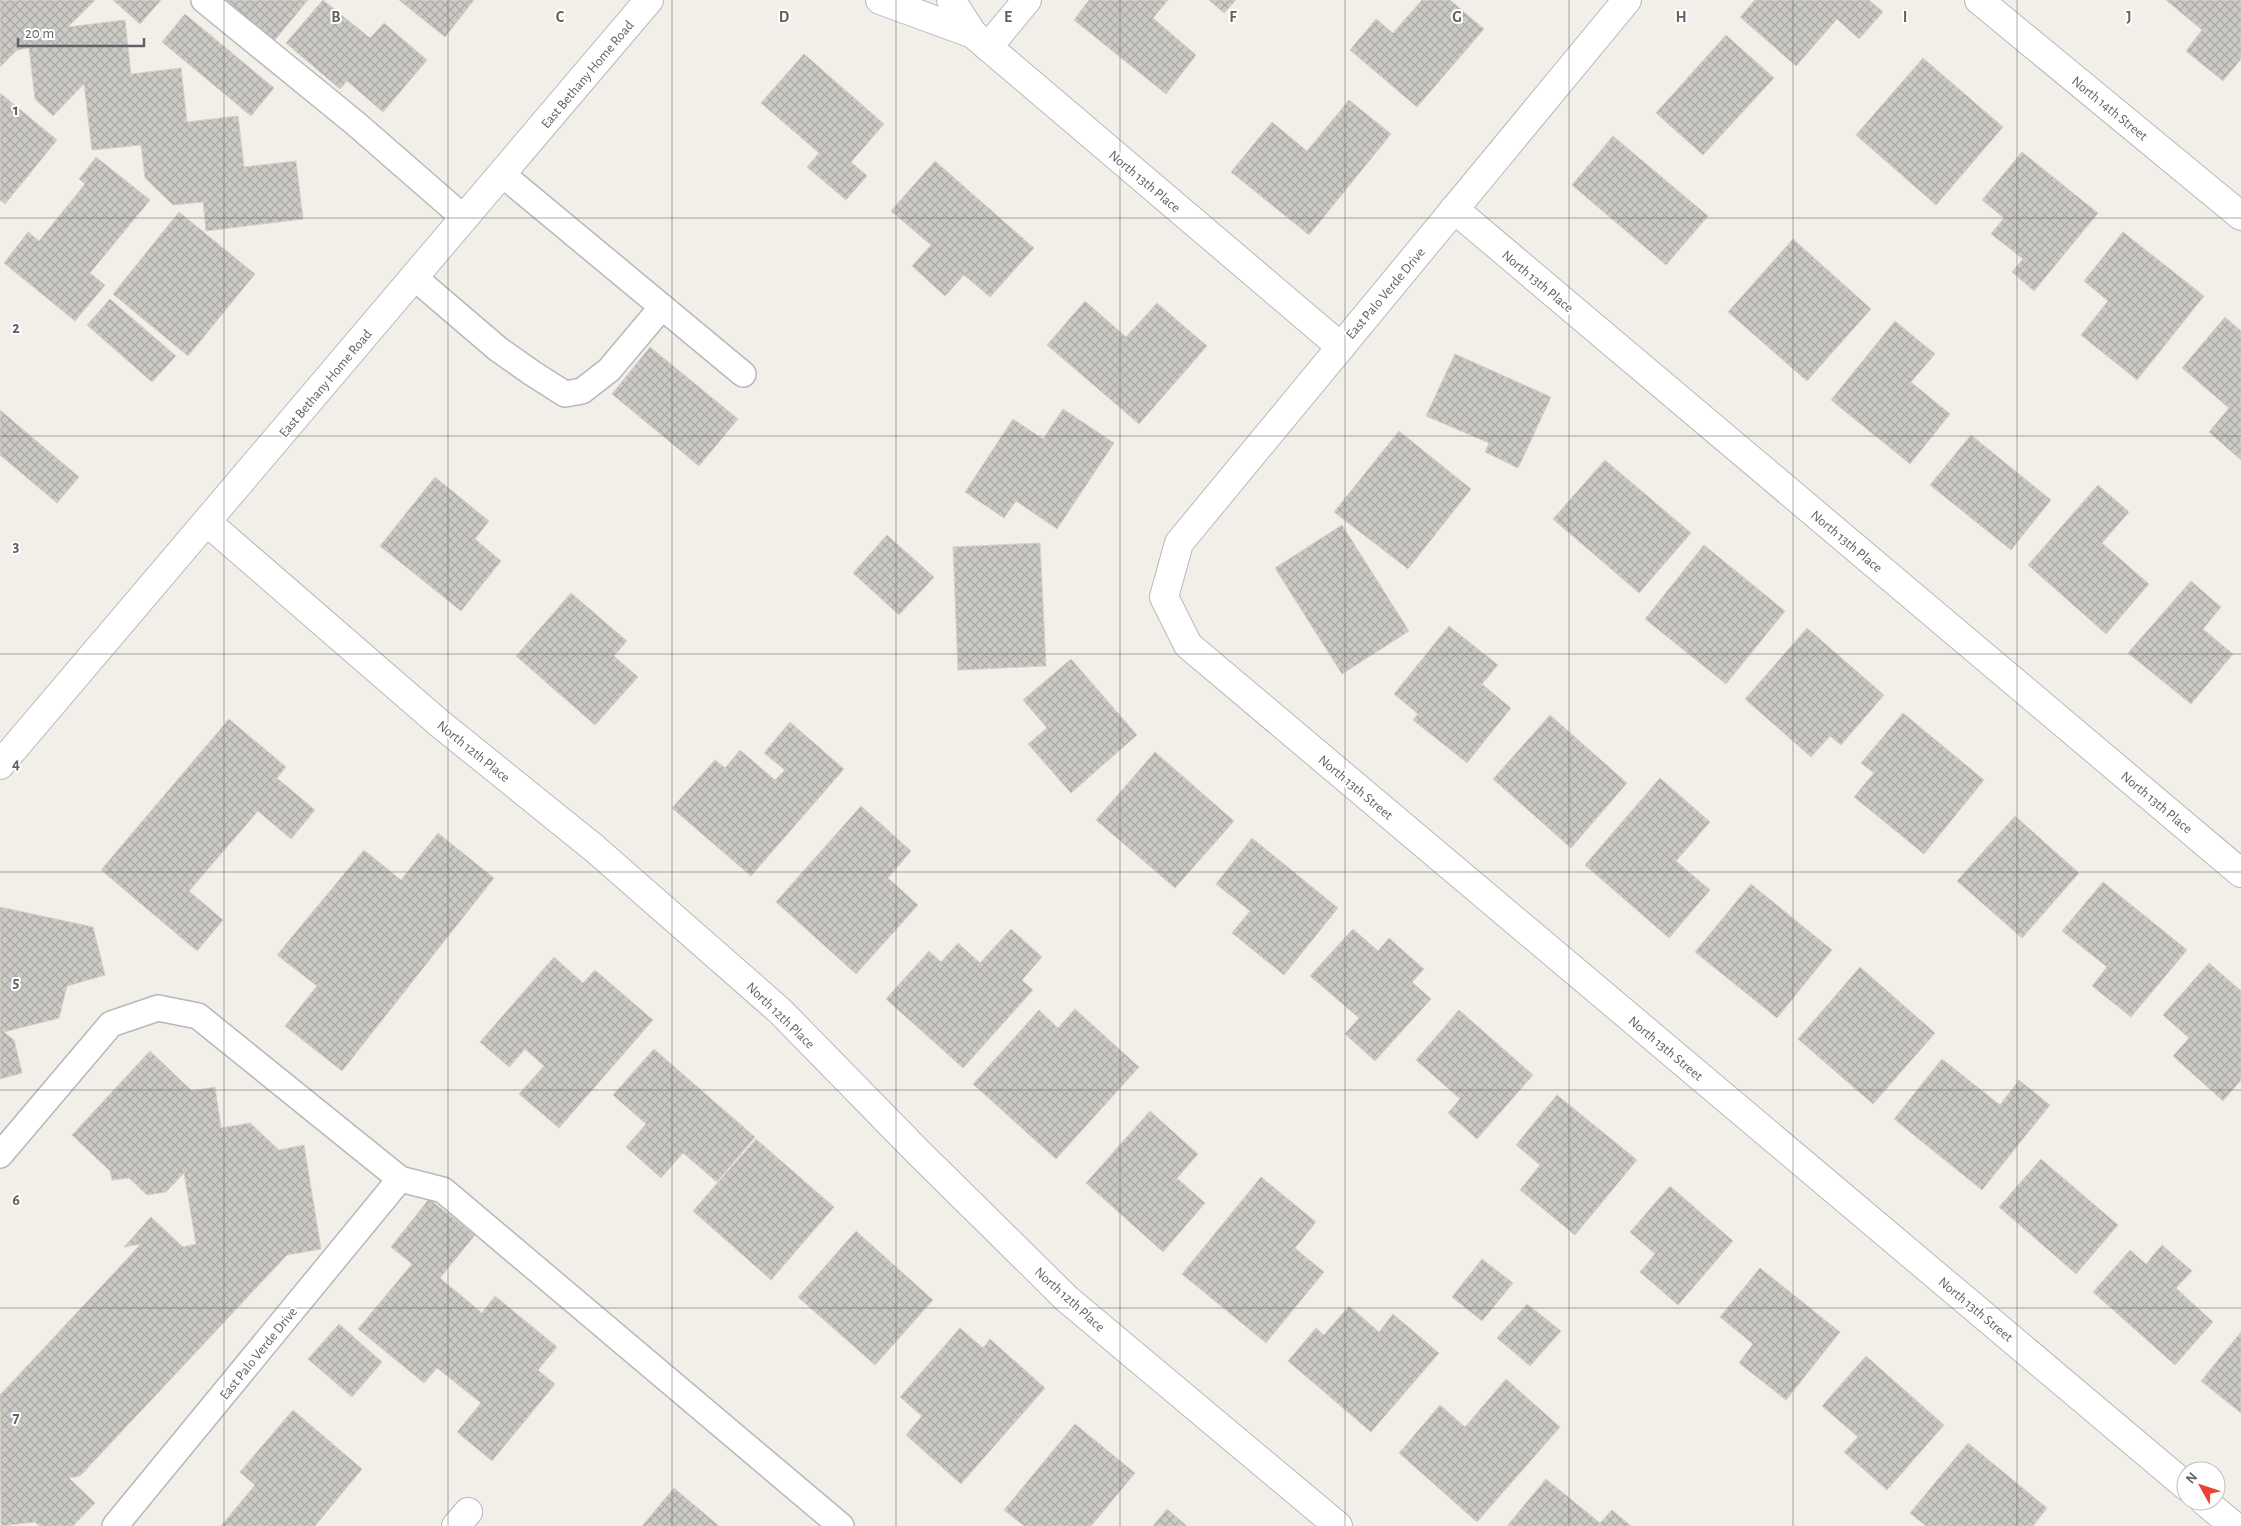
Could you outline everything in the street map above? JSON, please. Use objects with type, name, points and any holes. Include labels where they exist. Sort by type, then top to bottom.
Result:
[{"type":"street","name":"East Bethany Home Road","points":[[0,765],[649,0]]},
{"type":"street","name":"North 13th Place","points":[[880,0],[980,41]]},
{"type":"street","name":"North 13th Place","points":[[951,0],[980,41],[1341,347]]},
{"type":"street","points":[[980,41],[1028,0]]},
{"type":"street","name":"East Palo Verde Drive","points":[[1164,597],[1178,543],[1627,0]]},
{"type":"street","name":"North 14th Street","points":[[1979,0],[2241,216]]},
{"type":"street","name":"North 13th Place","points":[[1454,210],[2241,873]]},
{"type":"street","name":"North 12th Place","points":[[207,522],[439,723],[594,848],[780,1011],[918,1152],[1067,1299],[1338,1526]]},
{"type":"street","name":"North 13th Street","points":[[1164,597],[1188,645],[2176,1478]]},
{"type":"street","points":[[2216,1511],[2234,1526]]},
{"type":"lane","points":[[204,0],[354,123],[464,218]]},
{"type":"lane","points":[[502,174],[743,374]]},
{"type":"lane","points":[[415,278],[498,349],[565,394],[582,391],[609,370],[662,307]]},
{"type":"lane","points":[[0,1154],[111,1024],[158,1008],[198,1016],[400,1179],[443,1190],[841,1526]]},
{"type":"lane","name":"East Palo Verde Drive","points":[[115,1526],[400,1179]]},
{"type":"building","points":[[0,0],[95,0],[68,27],[125,20],[131,74],[181,68],[187,122],[238,116],[244,167],[296,161],[303,219],[206,231],[203,202],[173,205],[145,178],[141,145],[92,150],[84,84],[53,116],[35,99],[29,48],[17,50],[0,67]]},
{"type":"building","points":[[113,0],[161,0],[140,24]]},
{"type":"building","points":[[226,0],[308,0],[274,41]]},
{"type":"building","points":[[323,0],[370,38],[384,23],[427,60],[383,112],[347,81],[340,89],[286,43]]},
{"type":"building","points":[[399,0],[474,0],[445,37]]},
{"type":"building","points":[[1089,0],[1168,0],[1153,18],[1196,55],[1166,94],[1074,20]]},
{"type":"building","points":[[1209,0],[1236,0],[1224,13]]},
{"type":"building","points":[[1422,0],[1450,0],[1484,29],[1417,107],[1350,50],[1376,19],[1393,33]]},
{"type":"building","points":[[1755,0],[1869,0],[1883,12],[1859,39],[1837,19],[1796,66],[1740,17]]},
{"type":"building","points":[[2166,0],[2241,0],[2241,59],[2223,81],[2186,51],[2202,30]]},
{"type":"building","points":[[185,14],[274,88],[251,116],[162,42]]},
{"type":"building","points":[[1726,35],[1774,78],[1703,155],[1656,113]]},
{"type":"building","points":[[804,54],[884,124],[851,162],[867,176],[846,200],[807,167],[819,153],[761,103]]},
{"type":"building","points":[[1923,58],[2003,127],[1936,205],[1856,135]]},
{"type":"building","points":[[0,93],[57,140],[5,204],[0,200]]},
{"type":"building","points":[[1349,100],[1391,134],[1309,235],[1231,172],[1272,122],[1307,151]]},
{"type":"building","points":[[1613,136],[1708,216],[1666,265],[1572,185]]},
{"type":"building","points":[[2022,152],[2098,213],[2034,291],[2012,272],[2023,259],[1991,234],[2004,218],[1982,200]]},
{"type":"building","points":[[96,157],[150,200],[90,273],[105,285],[75,321],[4,263],[28,232],[39,241],[85,184],[79,179]]},
{"type":"building","points":[[935,161],[1034,248],[990,297],[964,275],[945,296],[912,266],[931,245],[891,211]]},
{"type":"building","points":[[179,212],[255,274],[188,356],[113,294]]},
{"type":"building","points":[[2123,232],[2204,296],[2137,380],[2081,335],[2108,301],[2084,281]]},
{"type":"building","points":[[1793,239],[1871,309],[1807,381],[1728,312]]},
{"type":"building","points":[[110,299],[176,356],[152,382],[87,325]]},
{"type":"building","points":[[1085,301],[1126,337],[1157,303],[1207,346],[1139,424],[1047,345]]},
{"type":"building","points":[[2225,317],[2241,331],[2241,460],[2209,432],[2229,408],[2182,368]]},
{"type":"building","points":[[1895,321],[1935,354],[1911,382],[1950,414],[1910,464],[1831,400]]},
{"type":"building","points":[[650,347],[738,419],[699,466],[612,394]]},
{"type":"building","points":[[1455,354],[1551,397],[1518,468],[1485,452],[1489,443],[1426,416]]},
{"type":"building","points":[[1063,409],[1114,443],[1057,529],[1016,501],[1004,518],[965,492],[1013,419],[1043,439]]},
{"type":"building","points":[[0,410],[79,477],[57,503],[0,455]]},
{"type":"building","points":[[1399,431],[1471,489],[1408,569],[1334,512]]},
{"type":"building","points":[[1971,435],[2051,500],[2011,550],[1930,485]]},
{"type":"building","points":[[1605,460],[1691,533],[1639,593],[1553,519]]},
{"type":"building","points":[[435,477],[489,521],[475,539],[501,561],[461,611],[380,546]]},
{"type":"building","points":[[2098,485],[2129,512],[2102,543],[2149,584],[2106,634],[2028,565]]},
{"type":"building","points":[[1342,525],[1409,631],[1342,674],[1275,568]]},
{"type":"building","points":[[887,535],[934,577],[899,615],[853,573]]},
{"type":"building","points":[[1040,543],[1046,666],[958,670],[953,547]]},
{"type":"building","points":[[1704,545],[1785,611],[1726,684],[1645,619]]},
{"type":"building","points":[[2191,581],[2221,607],[2203,629],[2233,654],[2191,704],[2128,653]]},
{"type":"building","points":[[571,593],[627,641],[614,656],[638,677],[595,725],[516,656]]},
{"type":"building","points":[[1449,626],[1498,665],[1482,684],[1511,708],[1467,763],[1413,720],[1418,714],[1394,694]]},
{"type":"building","points":[[1807,628],[1884,695],[1841,745],[1830,736],[1811,757],[1745,699]]},
{"type":"building","points":[[1071,659],[1137,735],[1071,793],[1028,744],[1047,728],[1023,700]]},
{"type":"building","points":[[1903,713],[1984,780],[1924,854],[1854,797],[1874,773],[1861,763]]},
{"type":"building","points":[[1550,715],[1627,783],[1571,848],[1493,779]]},
{"type":"building","points":[[229,719],[286,767],[277,778],[315,810],[291,839],[258,811],[189,891],[223,920],[197,951],[101,870]]},
{"type":"building","points":[[790,722],[844,769],[751,876],[672,808],[715,760],[725,768],[740,750],[775,780],[785,770],[764,753]]},
{"type":"building","points":[[1155,752],[1234,821],[1175,888],[1096,820]]},
{"type":"building","points":[[1660,778],[1710,822],[1676,861],[1710,890],[1669,938],[1585,865]]},
{"type":"building","points":[[861,806],[911,851],[888,878],[918,905],[856,974],[776,902]]},
{"type":"building","points":[[2015,816],[2079,873],[2022,938],[1957,881]]},
{"type":"building","points":[[438,833],[494,878],[342,1071],[285,1026],[317,986],[277,955],[364,850],[401,880]]},
{"type":"building","points":[[1252,838],[1338,908],[1284,975],[1232,933],[1250,911],[1216,884]]},
{"type":"building","points":[[2103,882],[2187,950],[2131,1017],[2092,986],[2107,967],[2062,931]]},
{"type":"building","points":[[1751,884],[1832,950],[1777,1018],[1695,952]]},
{"type":"building","points":[[0,907],[93,927],[105,975],[67,986],[59,1018],[4,1032],[14,1040],[22,1073],[0,1079]]},
{"type":"building","points":[[1011,929],[1042,957],[1022,980],[1033,990],[963,1068],[886,999],[929,951],[941,962],[958,943],[980,963]]},
{"type":"building","points":[[1353,929],[1378,951],[1389,938],[1424,969],[1412,982],[1431,999],[1375,1061],[1345,1034],[1359,1018],[1310,976]]},
{"type":"building","points":[[554,957],[583,983],[595,970],[653,1020],[559,1128],[519,1094],[544,1066],[525,1049],[509,1067],[480,1042]]},
{"type":"building","points":[[2209,963],[2241,991],[2241,1080],[2223,1101],[2173,1056],[2189,1038],[2163,1015]]},
{"type":"building","points":[[1860,967],[1935,1033],[1873,1104],[1798,1039]]},
{"type":"building","points":[[1075,1009],[1139,1067],[1056,1159],[973,1084],[1039,1010],[1058,1028]]},
{"type":"building","points":[[1459,1010],[1533,1075],[1477,1139],[1448,1113],[1460,1099],[1416,1060]]},
{"type":"building","points":[[654,1049],[755,1137],[717,1182],[683,1153],[661,1178],[626,1147],[646,1124],[613,1095]]},
{"type":"building","points":[[150,1051],[192,1091],[215,1087],[221,1128],[250,1123],[279,1150],[304,1145],[321,1249],[287,1255],[80,1476],[69,1478],[95,1503],[73,1526],[40,1526],[35,1522],[1,1526],[0,1395],[141,1244],[124,1247],[151,1217],[183,1247],[196,1244],[184,1173],[166,1192],[147,1195],[129,1178],[112,1180],[110,1171],[72,1135]]},
{"type":"building","points":[[1942,1059],[2000,1105],[2019,1080],[2050,1105],[1982,1190],[1894,1119]]},
{"type":"building","points":[[1557,1095],[1637,1160],[1575,1235],[1520,1190],[1540,1165],[1516,1145]]},
{"type":"building","points":[[1150,1111],[1198,1154],[1177,1178],[1205,1203],[1163,1252],[1086,1183]]},
{"type":"building","points":[[756,1139],[834,1207],[771,1280],[693,1211]]},
{"type":"building","points":[[2041,1159],[2118,1225],[2076,1274],[1999,1207]]},
{"type":"building","points":[[1261,1177],[1316,1222],[1295,1248],[1324,1272],[1266,1343],[1182,1274]]},
{"type":"building","points":[[1670,1186],[1733,1241],[1678,1305],[1640,1272],[1655,1254],[1630,1232]]},
{"type":"building","points":[[429,1199],[475,1235],[440,1278],[482,1313],[495,1296],[557,1347],[538,1370],[555,1384],[492,1461],[457,1432],[481,1403],[437,1368],[424,1383],[358,1329],[412,1264],[391,1247]]},
{"type":"building","points":[[856,1231],[933,1300],[875,1365],[798,1297]]},
{"type":"building","points":[[2162,1245],[2192,1271],[2176,1288],[2213,1322],[2175,1365],[2093,1292],[2130,1250],[2146,1264]]},
{"type":"building","points":[[1482,1259],[1513,1283],[1482,1321],[1452,1297]]},
{"type":"building","points":[[1760,1268],[1840,1332],[1786,1400],[1739,1363],[1753,1344],[1720,1317]]},
{"type":"building","points":[[1527,1304],[1561,1331],[1530,1366],[1497,1338]]},
{"type":"building","points":[[1349,1306],[1379,1332],[1393,1314],[1439,1353],[1371,1432],[1288,1361],[1316,1328],[1324,1335]]},
{"type":"building","points":[[339,1324],[382,1362],[352,1397],[308,1359]]},
{"type":"building","points":[[960,1328],[983,1348],[990,1339],[1045,1388],[961,1484],[906,1435],[922,1416],[900,1397]]},
{"type":"building","points":[[2241,1332],[2241,1413],[2201,1381]]},
{"type":"building","points":[[1866,1356],[1944,1425],[1887,1490],[1844,1452],[1858,1437],[1822,1406]]},
{"type":"building","points":[[1506,1379],[1560,1427],[1477,1522],[1399,1453],[1440,1405],[1465,1427]]},
{"type":"building","points":[[293,1410],[362,1469],[315,1526],[221,1526],[255,1485],[240,1472]]},
{"type":"building","points":[[1075,1424],[1135,1473],[1091,1526],[1024,1526],[1004,1510]]},
{"type":"building","points":[[1968,1443],[2047,1508],[2033,1526],[1926,1526],[1910,1513]]},
{"type":"building","points":[[1546,1479],[1600,1523],[1612,1510],[1631,1526],[1507,1526]]},
{"type":"building","points":[[674,1488],[719,1526],[642,1526]]},
{"type":"building","points":[[1167,1509],[1187,1526],[1153,1526]]}]
